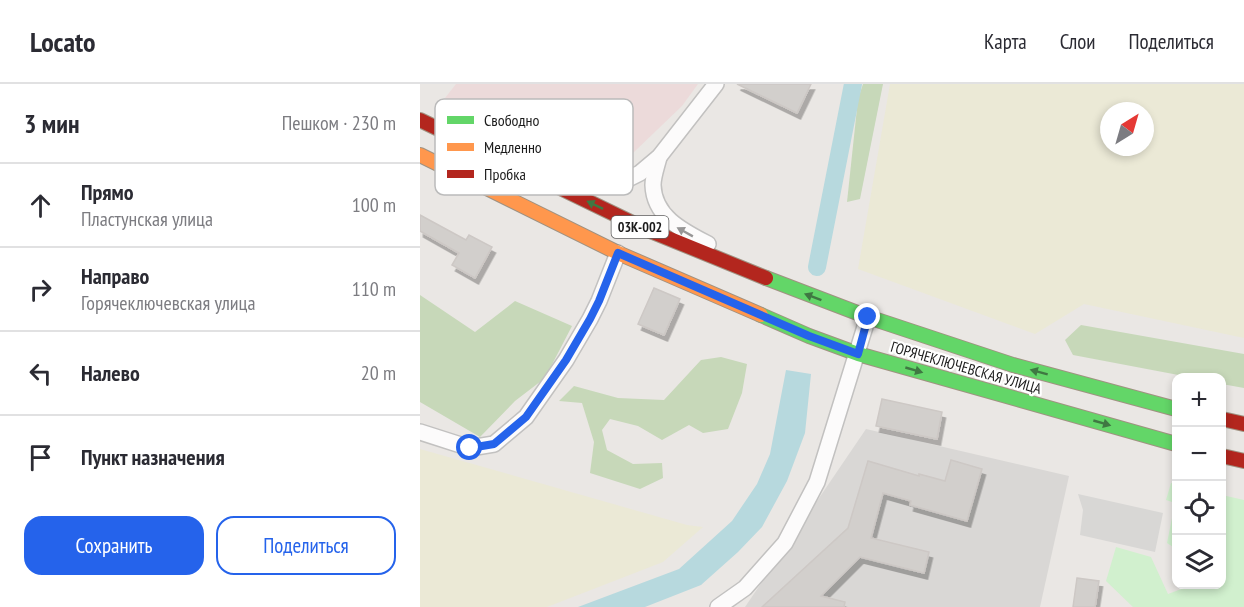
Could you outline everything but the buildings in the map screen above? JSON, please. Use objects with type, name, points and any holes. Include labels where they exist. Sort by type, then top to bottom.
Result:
[{"type":"main road","name":"03К-002","points":[[420,120],[435,127]]},
{"type":"main road","name":"03К-002","points":[[420,155],[435,162]]},
{"type":"main road","name":"03К-002","points":[[501,195],[618,253]]},
{"type":"main road","name":"03К-002","points":[[575,195],[643,228],[868,317],[1013,365],[1172,408]]},
{"type":"main road","name":"ГОРЯЧЕКЛЮЧЕВСКАЯ УЛИЦА","points":[[618,253],[809,336],[858,354],[1172,443]]},
{"type":"main road","points":[[1226,420],[1244,424]]},
{"type":"main road","points":[[1226,457],[1244,461]]},
{"type":"street","points":[[633,176],[659,158],[716,84]]},
{"type":"street","points":[[659,158],[653,183],[655,203],[677,227],[773,281]]},
{"type":"street","points":[[420,432],[470,448],[494,444],[526,417],[566,360],[590,319],[618,253]]},
{"type":"street","points":[[718,607],[744,588],[785,543],[817,482],[868,317]]},
{"type":"shaded area","points":[[456,84],[698,84],[682,106],[633,153],[633,99],[445,98]]},
{"type":"shaded area","points":[[890,84],[1244,84],[1244,338],[1084,304],[1035,334],[858,269]]},
{"type":"shaded area","points":[[866,429],[1069,476],[1040,607],[745,607]]},
{"type":"shaded area","points":[[420,449],[687,525],[703,527],[663,562],[547,607],[420,607]]},
{"type":"shaded area","points":[[1078,494],[1163,513],[1155,552],[1080,535],[1083,510]]},
{"type":"green space","points":[[863,84],[883,84],[860,199],[847,202],[858,99]]},
{"type":"green space","points":[[420,295],[475,332],[515,301],[572,326],[545,378],[515,401],[480,437],[420,402]]},
{"type":"green space","points":[[1081,325],[1244,354],[1244,388],[1226,385],[1226,373],[1172,374],[1073,355],[1065,340]]},
{"type":"green space","points":[[721,357],[747,364],[742,393],[728,429],[703,433],[689,425],[662,440],[638,426],[610,419],[602,430],[607,450],[633,464],[662,463],[663,478],[640,489],[590,473],[594,442],[582,403],[559,401],[574,386],[618,398],[664,400],[701,360]]},
{"type":"green space","points":[[1171,483],[1172,483],[1172,502],[1166,500]]},
{"type":"green space","points":[[1226,496],[1244,500],[1244,607],[1133,607],[1106,581],[1116,547],[1151,557],[1168,594],[1181,589],[1226,589]]},
{"type":"green space","points":[[1172,518],[1172,546],[1167,543]]},
{"type":"water","points":[[786,370],[811,374],[805,433],[787,481],[762,527],[701,585],[645,607],[578,607],[679,569],[732,521],[757,484],[770,454]]},
{"type":"waterway","points":[[817,267],[853,84]]},
{"type":"traffic: fast","points":[[766,278],[868,317],[1013,365],[1172,408]]},
{"type":"traffic: fast","points":[[761,315],[858,354],[1172,443]]},
{"type":"traffic: slow","points":[[420,155],[435,162]]},
{"type":"traffic: slow","points":[[501,195],[618,253],[761,315]]},
{"type":"traffic: jam","points":[[420,120],[435,127]]},
{"type":"traffic: jam","points":[[575,195],[643,228],[766,278]]},
{"type":"traffic: jam","points":[[1226,420],[1244,424]]},
{"type":"traffic: jam","points":[[1226,457],[1244,461]]},
{"type":"route","points":[[470,448],[494,444],[526,417],[566,360],[590,319],[618,253],[699,290],[858,354],[868,317]]}]
